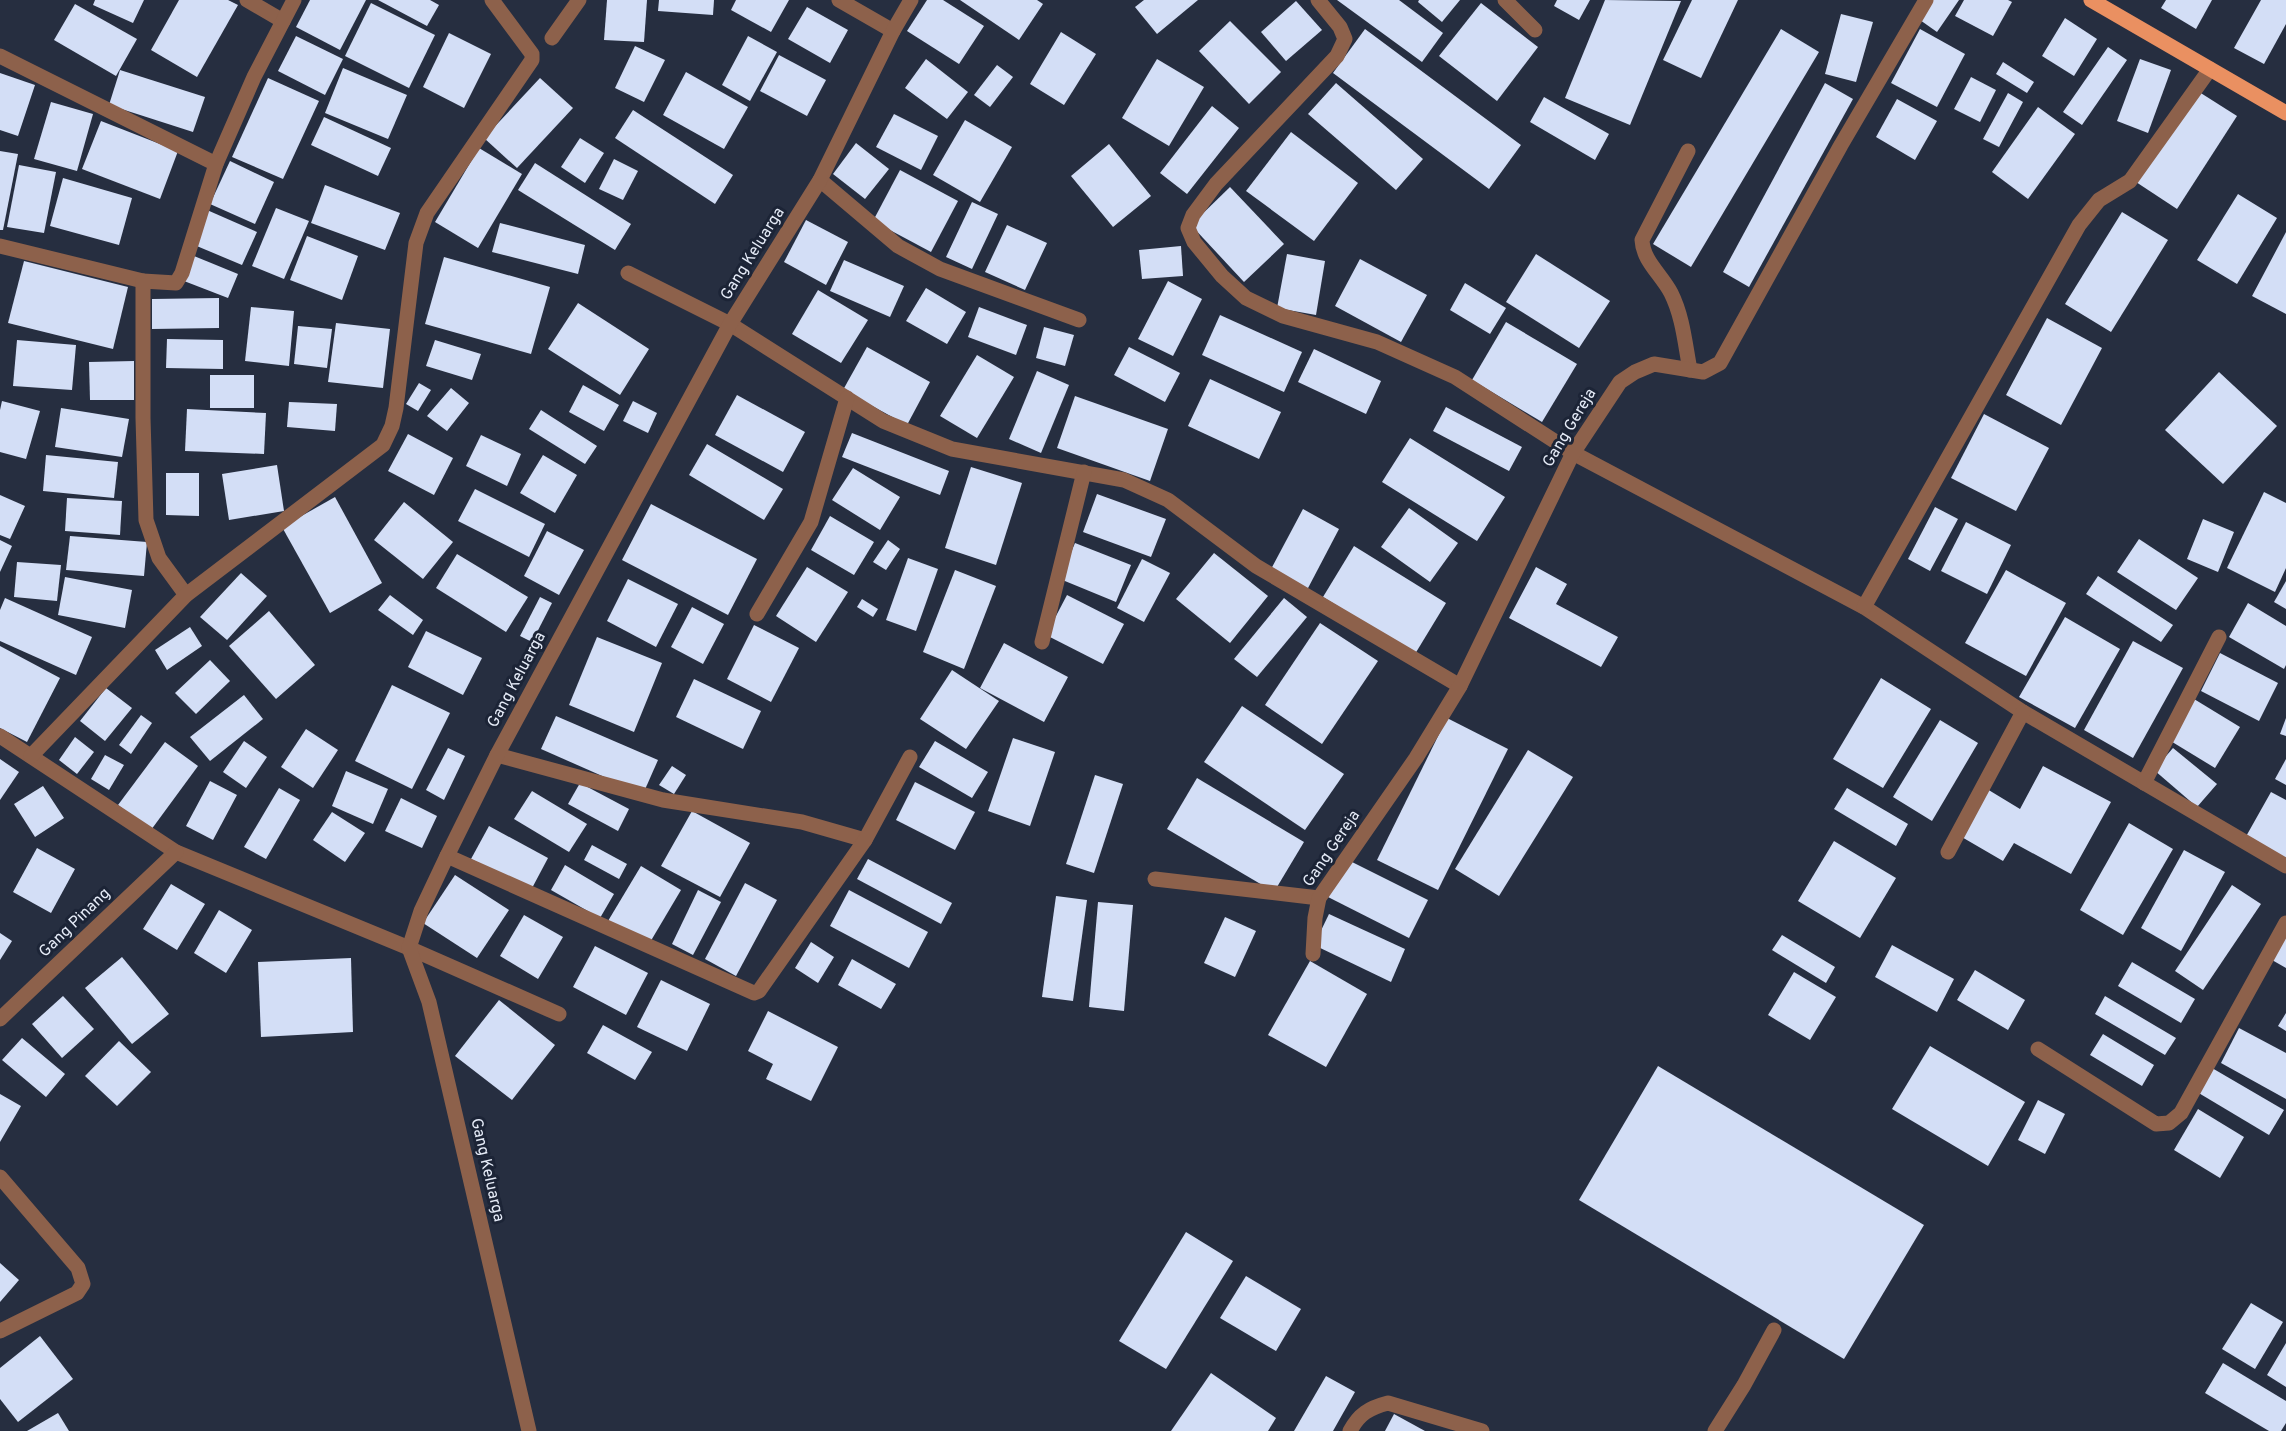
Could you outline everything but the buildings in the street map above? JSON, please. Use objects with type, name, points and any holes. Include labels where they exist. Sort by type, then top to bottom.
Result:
[{"type":"main road","points":[[2091,0],[2286,113]]},
{"type":"street","points":[[247,0],[283,21]]},
{"type":"street","points":[[0,246],[143,281],[176,283],[182,273],[216,164],[254,77],[294,0]]},
{"type":"street","points":[[31,756],[186,595],[383,445],[392,426],[396,408],[416,243],[427,213],[532,60],[532,54],[492,0]]},
{"type":"street","points":[[552,38],[579,0]]},
{"type":"street","points":[[839,0],[893,32]]},
{"type":"street","name":"Gang Keluarga","points":[[528,1431],[429,1002],[409,948],[421,911],[497,755],[730,324],[820,180],[910,0]]},
{"type":"street","points":[[1318,0],[1340,27],[1345,39],[1337,56],[1216,184],[1193,215],[1188,228],[1194,242],[1222,276],[1246,298],[1282,316],[1377,342],[1455,377],[1572,453],[1864,607],[2023,712],[2286,866]]},
{"type":"street","points":[[1505,0],[1534,30]]},
{"type":"street","name":"Gang Gereja","points":[[1313,954],[1315,918],[1319,898],[1416,758],[1460,686],[1572,453],[1620,382],[1635,372],[1654,364],[1703,372],[1720,363],[1841,145],[1926,0]]},
{"type":"street","points":[[0,56],[216,164]]},
{"type":"street","points":[[1864,607],[2079,225],[2099,200],[2130,181],[2210,69]]},
{"type":"street","points":[[1688,151],[1642,240],[1642,250],[1670,291],[1680,315],[1690,370]]},
{"type":"street","points":[[820,180],[898,246],[940,269],[1079,320]]},
{"type":"street","points":[[628,273],[730,324],[883,421],[952,449],[1124,480],[1168,500],[1256,566],[1460,686]]},
{"type":"street","points":[[143,281],[146,520],[159,558],[186,595]]},
{"type":"street","points":[[757,614],[811,522],[847,398]]},
{"type":"street","points":[[1042,642],[1084,472]]},
{"type":"street","points":[[2144,783],[2219,637]]},
{"type":"street","points":[[1948,852],[2023,712]]},
{"type":"street","points":[[0,736],[176,852],[409,948],[559,1014]]},
{"type":"street","points":[[497,755],[663,800],[802,822],[866,840]]},
{"type":"street","points":[[447,856],[754,993],[759,991],[866,840],[910,757]]},
{"type":"street","name":"Gang Pinang","points":[[0,1019],[176,852]]},
{"type":"street","points":[[1155,879],[1319,898]]},
{"type":"street","points":[[2038,1049],[2156,1124],[2169,1124],[2181,1113],[2286,923]]},
{"type":"street","points":[[0,1177],[78,1268],[83,1284],[77,1293],[0,1331]]},
{"type":"street","points":[[1714,1431],[1744,1385],[1774,1330]]},
{"type":"street","points":[[1350,1431],[1358,1417],[1373,1407],[1388,1403],[1482,1431]]}]
